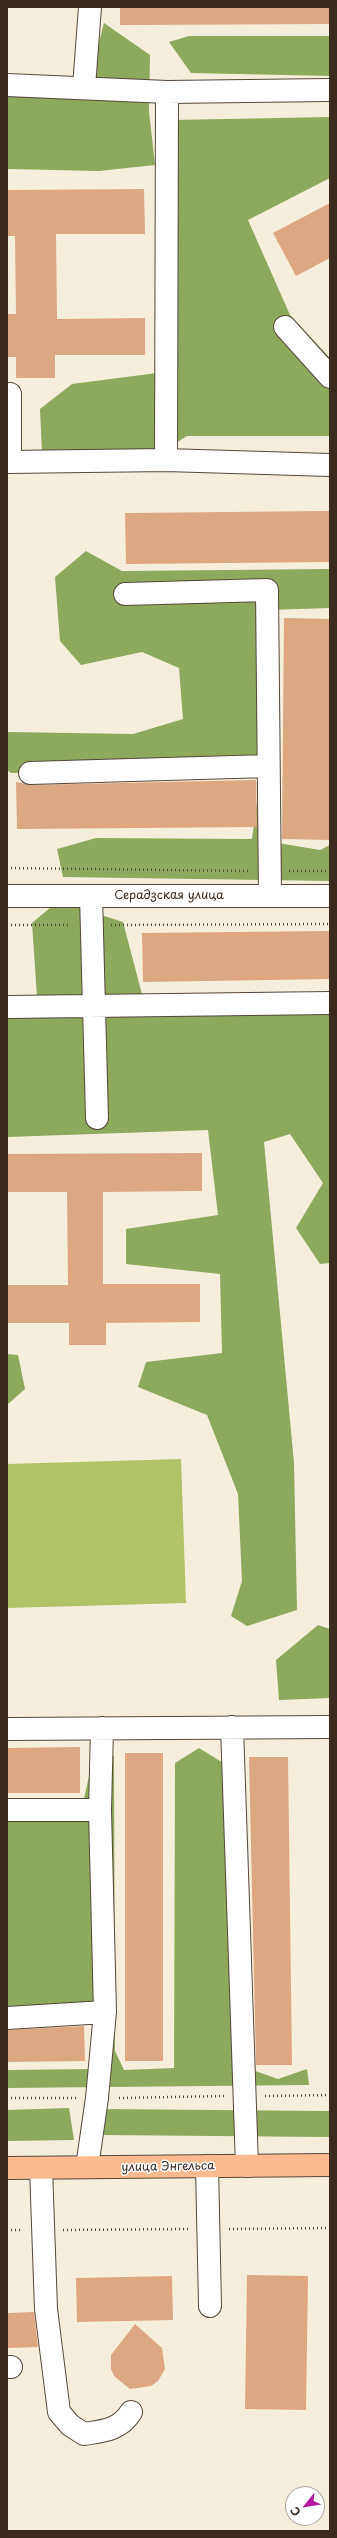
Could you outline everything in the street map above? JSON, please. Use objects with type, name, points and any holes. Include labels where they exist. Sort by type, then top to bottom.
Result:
[{"type":"main road","name":"улица Энгельса","points":[[7,2168],[330,2165]]},
{"type":"street","points":[[84,87],[90,7]]},
{"type":"street","points":[[7,86],[84,87],[167,92],[330,90]]},
{"type":"street","points":[[166,460],[167,92]]},
{"type":"street","points":[[285,327],[330,377]]},
{"type":"street","points":[[10,394],[8,462],[166,460],[330,465]]},
{"type":"street","points":[[125,594],[267,590],[270,896]]},
{"type":"street","points":[[30,773],[268,766]]},
{"type":"street","name":"Серадзская улица","points":[[7,896],[330,896]]},
{"type":"street","points":[[91,896],[97,1118]]},
{"type":"street","points":[[7,1007],[330,1003]]},
{"type":"street","points":[[7,1729],[330,1726]]},
{"type":"street","points":[[232,1727],[247,2166]]},
{"type":"street","points":[[87,2167],[97,2098],[105,2012],[100,1810],[102,1728]]},
{"type":"street","points":[[7,1810],[100,1810]]},
{"type":"street","points":[[7,2018],[105,2012]]},
{"type":"street","points":[[207,2166],[210,2306]]},
{"type":"street","points":[[41,2168],[46,2309],[59,2412],[70,2426],[84,2434],[111,2430],[126,2420],[131,2412]]},
{"type":"path","points":[[7,868],[330,872]]},
{"type":"path","points":[[7,925],[330,924]]},
{"type":"path","points":[[7,2098],[330,2095]]},
{"type":"path","points":[[7,2230],[330,2228]]},
{"type":"green space","points":[[104,23],[150,55],[149,111],[155,165],[99,171],[7,169],[7,78],[90,77]]},
{"type":"green space","points":[[189,36],[330,36],[330,76],[191,73],[169,42]]},
{"type":"green space","points":[[330,117],[330,178],[248,220],[290,315],[330,358],[330,436],[187,436],[160,453],[42,453],[40,409],[72,384],[157,373],[174,120]]},
{"type":"green space","points":[[86,551],[122,571],[330,569],[330,608],[269,610],[272,842],[320,850],[330,845],[330,881],[63,877],[57,849],[96,838],[252,839],[260,779],[251,767],[11,773],[7,770],[7,732],[133,734],[183,719],[179,668],[142,652],[81,665],[60,641],[55,577]]},
{"type":"green space","points":[[58,901],[123,922],[143,998],[330,995],[330,1263],[320,1264],[296,1228],[323,1183],[290,1134],[264,1142],[294,1463],[297,1610],[247,1626],[231,1616],[242,1581],[238,1494],[207,1415],[138,1387],[146,1362],[222,1353],[220,1274],[126,1264],[126,1229],[218,1215],[208,1130],[7,1137],[7,998],[37,997],[32,923]]},
{"type":"green space","points":[[7,1354],[18,1355],[25,1389],[7,1405]]},
{"type":"green space","points":[[181,1459],[186,1603],[7,1608],[7,1464]]},
{"type":"green space","points":[[318,1625],[330,1629],[330,1698],[279,1700],[276,1660]]},
{"type":"green space","points":[[199,1748],[238,1772],[244,2067],[278,2079],[307,2069],[309,2085],[7,2088],[7,2070],[94,2069],[97,2024],[7,2013],[7,1802],[83,1803],[94,1754],[114,1756],[115,2051],[124,2070],[174,2068],[175,1763]]},
{"type":"green space","points":[[69,2108],[74,2140],[7,2141],[7,2110]]},
{"type":"green space","points":[[100,2109],[330,2111],[330,2137],[100,2135]]},
{"type":"building","points":[[120,7],[330,7],[330,24],[120,25]]},
{"type":"building","points":[[144,189],[145,234],[56,234],[57,319],[145,318],[145,355],[55,355],[55,378],[16,378],[16,357],[7,357],[7,314],[16,314],[15,236],[7,236],[7,190]]},
{"type":"building","points":[[330,203],[330,258],[296,276],[273,233]]},
{"type":"building","points":[[330,511],[330,562],[126,564],[125,513]]},
{"type":"building","points":[[284,618],[330,619],[330,840],[282,839]]},
{"type":"building","points":[[256,780],[257,827],[17,829],[16,782],[30,785]]},
{"type":"building","points":[[330,931],[330,979],[143,982],[142,933]]},
{"type":"building","points":[[202,1153],[202,1191],[103,1192],[103,1284],[200,1284],[200,1322],[106,1323],[106,1345],[69,1345],[69,1323],[7,1323],[7,1285],[68,1285],[67,1192],[7,1192],[7,1154]]},
{"type":"building","points":[[80,1747],[80,1793],[7,1793],[7,1748]]},
{"type":"building","points":[[125,1753],[163,1753],[163,2061],[125,2061]]},
{"type":"building","points":[[249,1757],[288,1757],[292,2065],[256,2065]]},
{"type":"building","points":[[84,2026],[85,2061],[7,2062],[7,2030]]},
{"type":"building","points":[[247,2275],[308,2276],[306,2410],[245,2409]]},
{"type":"building","points":[[172,2276],[173,2320],[77,2322],[76,2278]]},
{"type":"building","points":[[34,2312],[38,2347],[7,2348],[7,2313]]},
{"type":"building","points":[[135,2324],[162,2348],[165,2369],[158,2381],[151,2386],[130,2389],[114,2376],[111,2369],[111,2355]]}]
